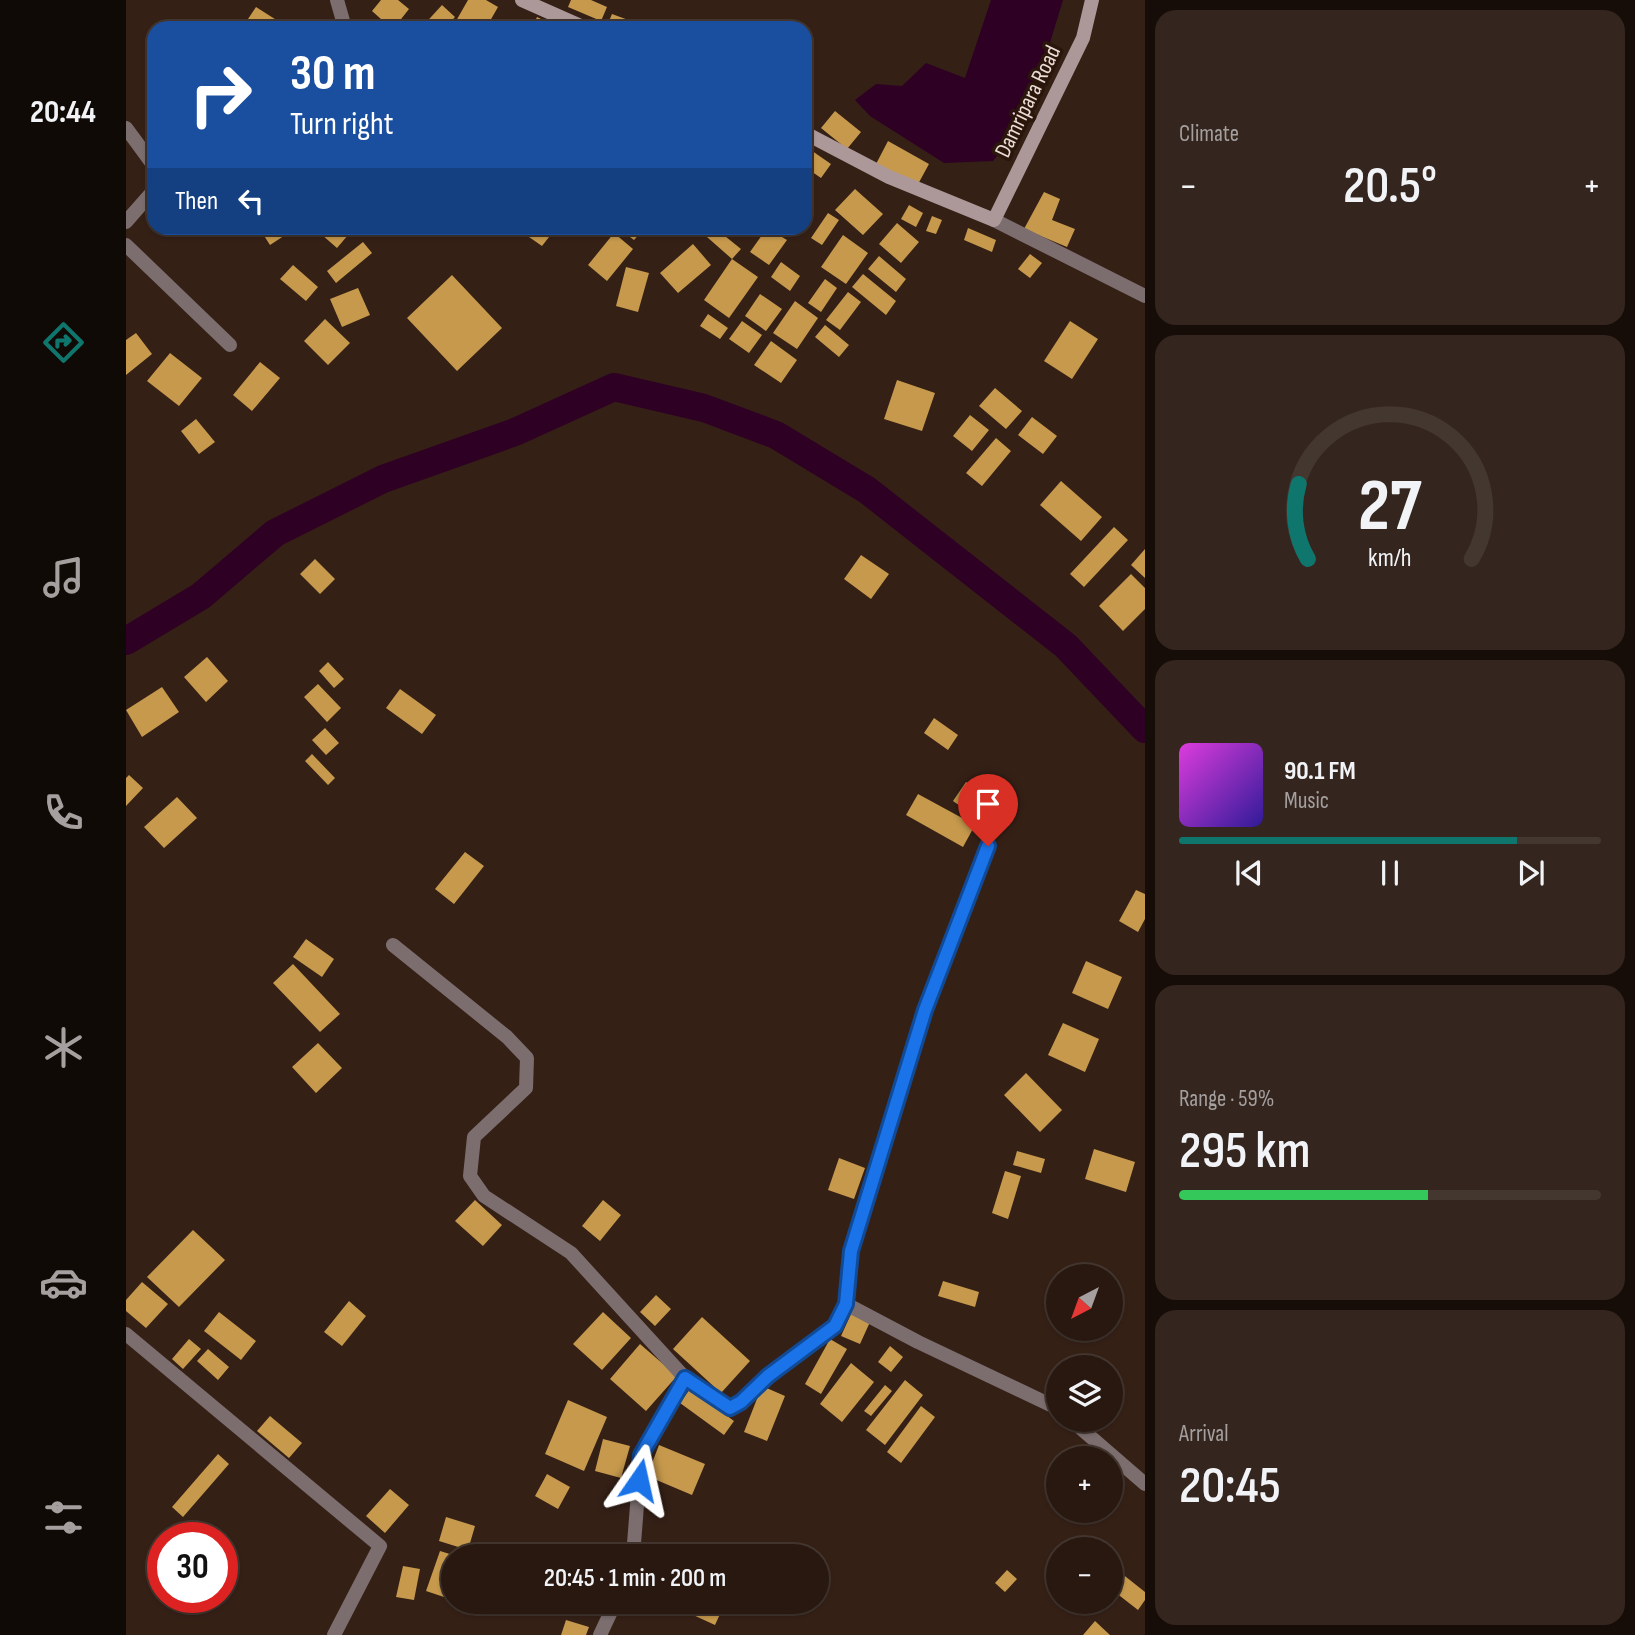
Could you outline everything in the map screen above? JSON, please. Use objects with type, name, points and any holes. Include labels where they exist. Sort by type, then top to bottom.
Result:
[{"type":"main road","points":[[522,0],[569,21]]},
{"type":"main road","name":"Damripara Road","points":[[994,220],[1083,38],[1092,0]]},
{"type":"main road","points":[[812,137],[889,177],[994,220]]},
{"type":"street","points":[[337,0],[343,21]]},
{"type":"street","points":[[126,128],[147,156]]},
{"type":"street","points":[[126,222],[147,198]]},
{"type":"street","points":[[994,220],[1145,296]]},
{"type":"street","points":[[126,246],[230,345]]},
{"type":"street","points":[[393,945],[507,1037],[527,1058],[526,1088],[474,1137],[470,1176],[484,1196],[571,1253],[685,1378],[730,1408],[835,1326],[846,1304],[851,1251],[925,1010],[988,846]]},
{"type":"street","points":[[846,1304],[918,1342],[1046,1403]]},
{"type":"street","points":[[126,1334],[380,1546],[334,1635]]},
{"type":"street","points":[[634,1544],[641,1455],[685,1378]]},
{"type":"street","points":[[1085,1432],[1145,1484]]},
{"type":"street","points":[[600,1635],[610,1614]]},
{"type":"shaded area","points":[[991,0],[1063,0],[1027,118],[993,161],[944,163],[870,116],[855,100],[876,84],[902,86],[926,63],[965,78]]},
{"type":"building","points":[[381,0],[398,0],[409,9],[400,21],[383,21],[372,11]]},
{"type":"building","points":[[468,0],[486,0],[498,7],[490,21],[456,21]]},
{"type":"building","points":[[571,0],[591,0],[607,7],[601,21],[568,7]]},
{"type":"building","points":[[442,5],[455,17],[451,21],[427,21]]},
{"type":"building","points":[[256,7],[278,21],[247,21]]},
{"type":"building","points":[[612,14],[631,21],[609,21]]},
{"type":"building","points":[[835,111],[861,132],[847,149],[821,128]]},
{"type":"building","points":[[888,141],[929,164],[917,186],[876,164]]},
{"type":"building","points":[[812,151],[831,164],[821,178],[812,172]]},
{"type":"building","points":[[855,189],[883,214],[863,235],[835,210]]},
{"type":"building","points":[[1044,192],[1060,199],[1052,220],[1075,229],[1067,247],[1024,229]]},
{"type":"building","points":[[909,205],[923,213],[916,227],[901,219]]},
{"type":"building","points":[[828,213],[839,220],[822,245],[811,238]]},
{"type":"building","points":[[932,216],[942,220],[936,234],[926,231]]},
{"type":"building","points":[[897,223],[919,242],[901,263],[879,244]]},
{"type":"building","points":[[968,228],[996,240],[992,252],[964,240]]},
{"type":"building","points":[[264,235],[285,235],[270,245]]},
{"type":"building","points":[[322,235],[348,235],[337,248]]},
{"type":"building","points":[[531,235],[551,235],[542,246],[529,237]]},
{"type":"building","points":[[612,235],[616,235],[633,249],[607,281],[588,265]]},
{"type":"building","points":[[724,235],[741,249],[732,259],[707,237]]},
{"type":"building","points":[[762,235],[779,235],[787,240],[769,265],[750,252]]},
{"type":"building","points":[[843,235],[868,253],[846,284],[821,267]]},
{"type":"building","points":[[363,242],[372,253],[336,283],[327,271]]},
{"type":"building","points":[[693,244],[711,265],[678,293],[660,273]]},
{"type":"building","points":[[1030,254],[1042,263],[1030,278],[1018,269]]},
{"type":"building","points":[[879,256],[906,279],[896,292],[868,269]]},
{"type":"building","points":[[732,259],[758,277],[729,318],[704,300]]},
{"type":"building","points":[[781,262],[800,276],[790,291],[771,277]]},
{"type":"building","points":[[293,265],[318,287],[306,301],[280,279]]},
{"type":"building","points":[[626,267],[649,273],[638,312],[616,306]]},
{"type":"building","points":[[863,274],[896,301],[886,315],[852,287]]},
{"type":"building","points":[[452,275],[502,328],[457,371],[407,318]]},
{"type":"building","points":[[825,279],[837,288],[821,312],[808,303]]},
{"type":"building","points":[[358,288],[370,315],[342,327],[330,299]]},
{"type":"building","points":[[848,292],[861,302],[840,330],[826,320]]},
{"type":"building","points":[[760,294],[782,309],[766,331],[745,316]]},
{"type":"building","points":[[795,301],[818,318],[797,349],[773,333]]},
{"type":"building","points":[[708,314],[728,328],[720,339],[700,326]]},
{"type":"building","points":[[325,319],[350,343],[328,365],[304,341]]},
{"type":"building","points":[[742,321],[762,335],[749,353],[729,339]]},
{"type":"building","points":[[1070,321],[1098,339],[1072,379],[1044,361]]},
{"type":"building","points":[[825,325],[849,345],[839,357],[815,337]]},
{"type":"building","points":[[136,333],[152,354],[126,375],[126,340]]},
{"type":"building","points":[[771,341],[797,360],[781,383],[754,365]]},
{"type":"building","points":[[170,353],[202,378],[179,406],[147,381]]},
{"type":"building","points":[[260,362],[280,378],[252,411],[233,395]]},
{"type":"building","points":[[897,380],[935,393],[922,431],[884,419]]},
{"type":"building","points":[[995,388],[1022,411],[1006,429],[979,406]]},
{"type":"building","points":[[970,415],[989,430],[972,451],[953,436]]},
{"type":"building","points":[[1032,417],[1057,436],[1043,454],[1018,435]]},
{"type":"building","points":[[196,419],[215,442],[199,454],[181,431]]},
{"type":"building","points":[[996,438],[1011,451],[982,486],[966,473]]},
{"type":"building","points":[[1061,481],[1102,517],[1081,541],[1040,505]]},
{"type":"building","points":[[1114,527],[1128,540],[1084,587],[1070,574]]},
{"type":"building","points":[[1145,549],[1145,578],[1131,565]]},
{"type":"building","points":[[861,555],[889,574],[871,599],[844,579]]},
{"type":"building","points":[[315,559],[335,579],[320,594],[300,574]]},
{"type":"building","points":[[1131,574],[1145,588],[1145,609],[1123,631],[1099,606]]},
{"type":"building","points":[[207,657],[228,681],[206,702],[184,677]]},
{"type":"building","points":[[328,662],[344,679],[334,688],[319,671]]},
{"type":"building","points":[[318,684],[341,708],[327,722],[304,697]]},
{"type":"building","points":[[162,687],[179,712],[142,737],[126,710]]},
{"type":"building","points":[[400,689],[436,715],[422,734],[386,708]]},
{"type":"building","points":[[934,718],[958,735],[948,750],[924,733]]},
{"type":"building","points":[[325,728],[339,743],[326,755],[312,740]]},
{"type":"building","points":[[312,754],[335,778],[328,785],[305,761]]},
{"type":"building","points":[[129,775],[143,788],[126,806],[126,778]]},
{"type":"building","points":[[966,782],[984,794],[970,813],[953,801]]},
{"type":"building","points":[[918,794],[975,825],[963,847],[906,815]]},
{"type":"building","points":[[177,797],[197,818],[164,848],[144,827]]},
{"type":"building","points":[[465,852],[484,866],[454,904],[435,889]]},
{"type":"building","points":[[1136,890],[1145,894],[1145,919],[1138,932],[1119,921]]},
{"type":"building","points":[[306,939],[334,959],[322,977],[293,957]]},
{"type":"building","points":[[1086,961],[1122,977],[1108,1009],[1072,993]]},
{"type":"building","points":[[293,964],[340,1014],[320,1032],[273,983]]},
{"type":"building","points":[[1063,1023],[1099,1039],[1085,1072],[1048,1055]]},
{"type":"building","points":[[318,1043],[342,1068],[316,1093],[292,1067]]},
{"type":"building","points":[[1026,1073],[1062,1110],[1040,1132],[1004,1095]]},
{"type":"building","points":[[1094,1149],[1135,1162],[1126,1192],[1085,1179]]},
{"type":"building","points":[[1017,1151],[1045,1159],[1041,1173],[1013,1165]]},
{"type":"building","points":[[839,1158],[865,1168],[854,1199],[828,1190]]},
{"type":"building","points":[[1005,1171],[1021,1176],[1008,1219],[992,1213]]},
{"type":"building","points":[[475,1200],[502,1225],[483,1246],[455,1221]]},
{"type":"building","points":[[603,1200],[621,1215],[600,1241],[582,1226]]},
{"type":"building","points":[[193,1230],[225,1260],[179,1307],[147,1277]]},
{"type":"building","points":[[943,1281],[979,1292],[975,1307],[938,1296]]},
{"type":"building","points":[[142,1282],[168,1304],[146,1328],[126,1311],[126,1300]]},
{"type":"building","points":[[656,1295],[671,1309],[655,1326],[640,1312]]},
{"type":"building","points":[[349,1301],[366,1316],[342,1346],[324,1332]]},
{"type":"building","points":[[219,1312],[256,1341],[241,1360],[204,1331]]},
{"type":"building","points":[[603,1312],[631,1338],[602,1370],[573,1344]]},
{"type":"building","points":[[851,1314],[870,1322],[860,1344],[841,1336]]},
{"type":"building","points":[[702,1317],[750,1361],[721,1393],[673,1349]]},
{"type":"building","points":[[189,1339],[201,1349],[183,1369],[172,1359]]},
{"type":"building","points":[[830,1339],[847,1349],[821,1394],[805,1384]]},
{"type":"building","points":[[640,1344],[677,1376],[646,1411],[610,1379]]},
{"type":"building","points":[[890,1346],[903,1357],[891,1372],[878,1362]]},
{"type":"building","points":[[208,1349],[229,1367],[218,1380],[197,1361]]},
{"type":"building","points":[[851,1363],[874,1382],[842,1422],[820,1404]]},
{"type":"building","points":[[905,1380],[923,1395],[885,1445],[866,1430]]},
{"type":"building","points":[[885,1385],[892,1391],[871,1416],[864,1411]]},
{"type":"building","points":[[762,1386],[785,1396],[767,1441],[744,1432]]},
{"type":"building","points":[[690,1389],[734,1421],[724,1435],[680,1403]]},
{"type":"building","points":[[568,1400],[607,1417],[584,1471],[545,1454]]},
{"type":"building","points":[[921,1406],[935,1417],[901,1463],[887,1452]]},
{"type":"building","points":[[270,1416],[302,1443],[289,1458],[257,1431]]},
{"type":"building","points":[[603,1439],[630,1446],[621,1478],[595,1471]]},
{"type":"building","points":[[659,1445],[705,1464],[692,1495],[647,1476]]},
{"type":"building","points":[[218,1454],[229,1464],[183,1517],[172,1507]]},
{"type":"building","points":[[547,1474],[570,1487],[558,1509],[535,1496]]},
{"type":"building","points":[[390,1489],[409,1505],[385,1533],[366,1516]]},
{"type":"building","points":[[446,1517],[475,1526],[470,1544],[439,1541]]},
{"type":"building","points":[[440,1551],[441,1551],[441,1596],[426,1591]]},
{"type":"building","points":[[403,1566],[420,1569],[414,1600],[396,1597]]},
{"type":"building","points":[[1007,1570],[1017,1579],[1005,1592],[995,1583]]},
{"type":"building","points":[[1123,1575],[1145,1592],[1145,1600],[1138,1610],[1123,1598]]},
{"type":"building","points":[[691,1614],[720,1614],[715,1625]]},
{"type":"building","points":[[566,1620],[589,1627],[586,1635],[561,1635]]},
{"type":"building","points":[[1095,1621],[1110,1635],[1083,1635]]},
{"type":"waterway","points":[[126,641],[201,596],[275,533],[383,479],[515,432],[614,387],[704,408],[776,435],[867,490],[1066,646],[1145,729]]},
{"type":"route","points":[[639,1480],[641,1455],[685,1378],[730,1408],[835,1326],[846,1304],[851,1251],[925,1010],[988,846]]}]
